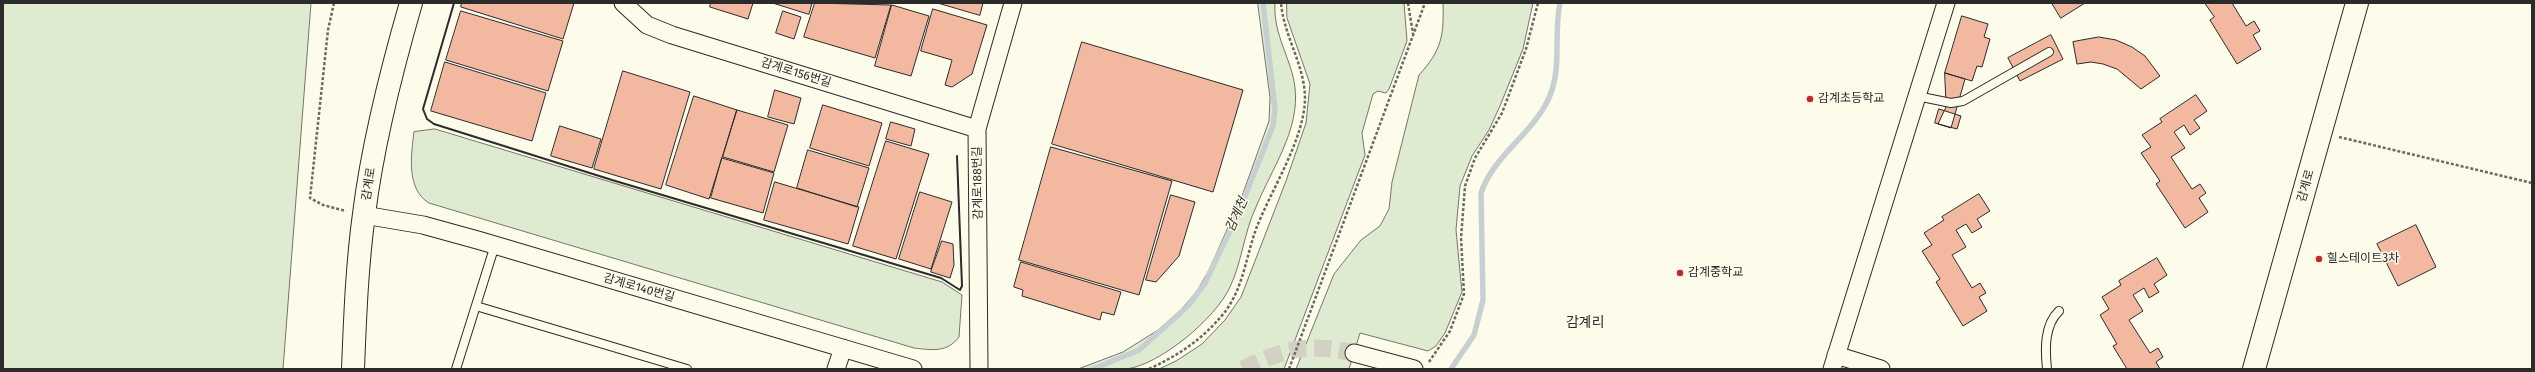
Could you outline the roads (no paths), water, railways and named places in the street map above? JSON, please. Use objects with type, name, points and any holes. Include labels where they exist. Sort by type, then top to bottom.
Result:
[{"type":"main road","name":"감계로","points":[[353,369],[364,215],[385,97],[411,3]]},
{"type":"main road","name":"감계로","points":[[2254,369],[2357,3]]},
{"type":"street","name":"감계로156번길","points":[[623,3],[647,25],[672,36],[977,129]]},
{"type":"street","name":"감계로188번길","points":[[979,369],[977,129],[1013,3]]},
{"type":"street","points":[[1881,369],[1834,362],[1946,3]]},
{"type":"street","name":"감계로140번길","points":[[364,215],[423,225],[495,245],[913,369]]},
{"type":"street","points":[[836,369],[843,348]]},
{"type":"street","points":[[1354,353],[1421,366]]},
{"type":"lane","points":[[1917,96],[1950,103],[1963,101],[2049,52]]},
{"type":"lane","points":[[456,369],[495,245]]},
{"type":"lane","points":[[476,306],[687,369]]},
{"type":"lane","points":[[2047,369],[2046,345],[2048,331],[2051,321],[2059,311]]},
{"type":"waterway","name":"감계천","points":[[1093,369],[1139,350],[1188,306],[1205,283],[1238,214],[1273,126],[1275,109],[1263,3]]},
{"type":"waterway","points":[[1451,369],[1474,335],[1483,300],[1481,193],[1487,180],[1503,156],[1541,112],[1553,88],[1557,64],[1557,27],[1560,3]]},
{"type":"tunnel","points":[[1243,369],[1272,356],[1297,349],[1322,348],[1354,353]]},
{"type":"place","name":"감계초등학교","points":[[1810,99]]},
{"type":"place","name":"힐스테이트3차","points":[[2319,259]]},
{"type":"place","name":"감계중학교","points":[[1680,273]]},
{"type":"district","name":"감계리","points":[[1585,323]]}]
